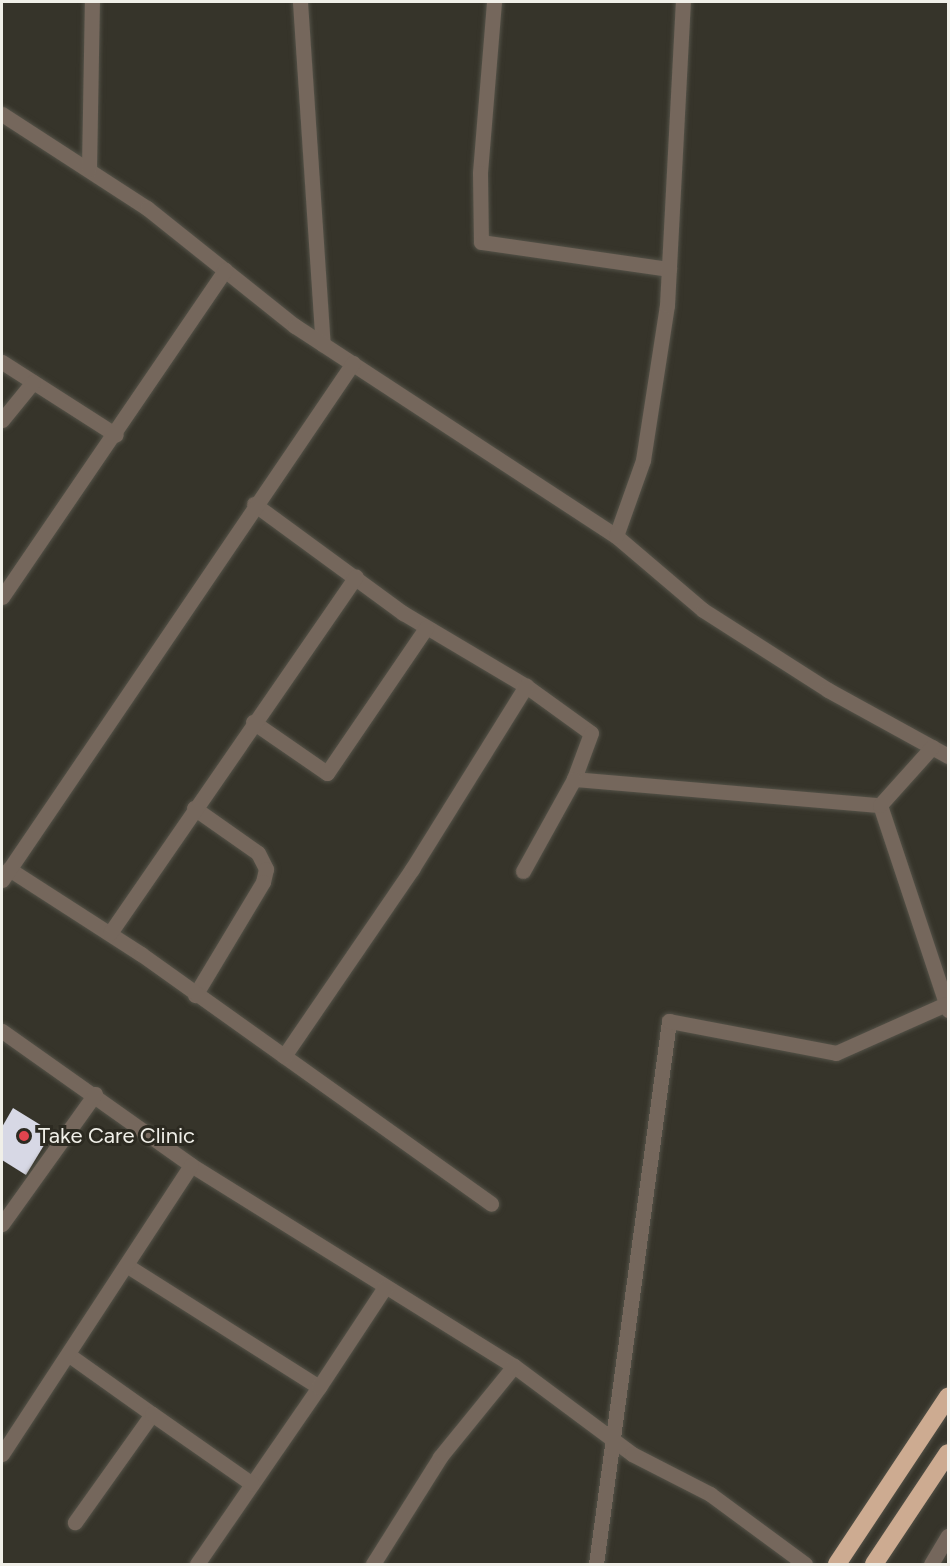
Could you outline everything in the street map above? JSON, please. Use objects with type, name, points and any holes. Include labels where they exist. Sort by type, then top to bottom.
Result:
[{"type":"highway","points":[[837,1564],[948,1397]]},
{"type":"highway","points":[[874,1564],[948,1452]]},
{"type":"street","points":[[89,169],[92,2]]},
{"type":"street","points":[[300,2],[323,344]]},
{"type":"street","points":[[494,2],[480,173],[481,242],[669,269]]},
{"type":"street","points":[[616,536],[643,460],[669,269],[683,2]]},
{"type":"street","points":[[2,114],[89,169],[323,344],[616,536],[703,610],[828,690],[948,756]]},
{"type":"street","points":[[2,597],[64,498],[116,435],[166,351],[225,270]]},
{"type":"street","points":[[2,362],[116,435]]},
{"type":"street","points":[[353,363],[254,504],[5,874],[110,933],[491,1204]]},
{"type":"street","points":[[2,420],[33,382]]},
{"type":"street","points":[[254,504],[426,628],[526,686],[591,733],[574,780],[523,872]]},
{"type":"street","points":[[110,933],[253,722],[356,577]]},
{"type":"street","points":[[253,722],[327,773],[426,628]]},
{"type":"street","points":[[284,1056],[412,869],[526,686]]},
{"type":"street","points":[[880,805],[932,747]]},
{"type":"street","points":[[574,780],[880,805]]},
{"type":"street","points":[[596,1564],[610,1437],[669,1021],[836,1053],[947,1007],[880,805]]},
{"type":"street","points":[[194,808],[258,854],[266,869],[263,882],[195,995]]},
{"type":"street","points":[[2,1031],[95,1094],[191,1165],[514,1366],[610,1437],[710,1494],[805,1564]]},
{"type":"street","points":[[2,1224],[95,1094]]},
{"type":"street","points":[[2,1454],[69,1355],[191,1165]]},
{"type":"street","points":[[126,1265],[319,1387]]},
{"type":"street","points":[[197,1564],[385,1287]]},
{"type":"street","points":[[69,1355],[252,1484]]},
{"type":"street","points":[[373,1564],[440,1457],[514,1366]]},
{"type":"street","points":[[75,1522],[152,1414]]},
{"type":"street","points":[[931,1564],[948,1536]]},
{"type":"building","points":[[13,1108],[52,1132],[26,1175],[2,1160],[2,1127]]},
{"type":"place","name":"Take Care Clinic","points":[[24,1136]]}]
